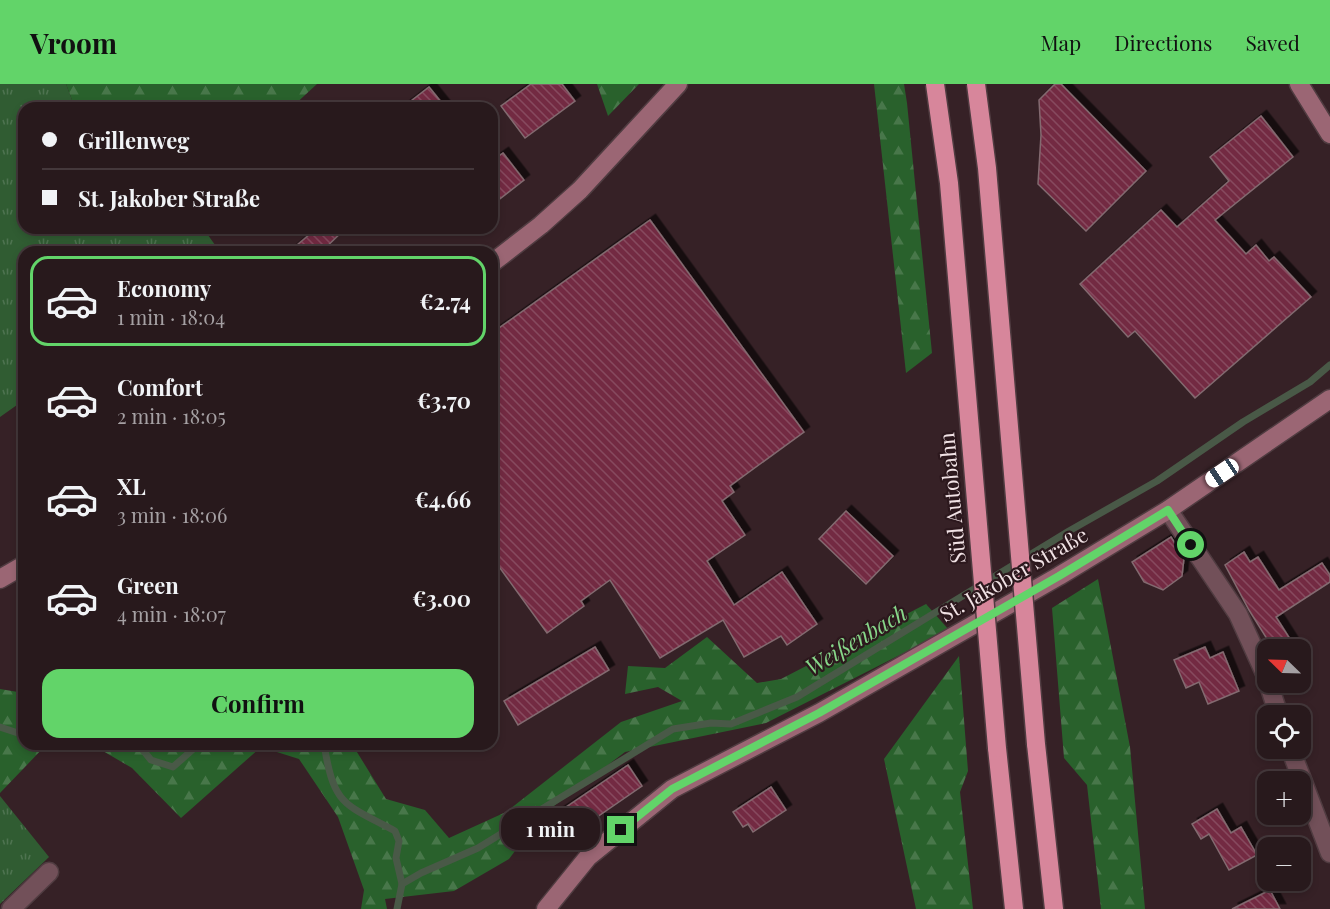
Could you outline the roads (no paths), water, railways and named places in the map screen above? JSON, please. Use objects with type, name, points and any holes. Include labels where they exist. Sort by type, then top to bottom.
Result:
[{"type":"highway","name":"Süd Autobahn","points":[[935,84],[949,183],[997,748],[1014,909]]},
{"type":"highway","points":[[976,84],[987,168],[1036,744],[1054,909]]},
{"type":"main road","points":[[498,258],[541,225],[580,190],[678,84]]},
{"type":"main road","points":[[1299,84],[1330,134]]},
{"type":"main road","name":"St. Jakober Straße","points":[[546,909],[588,857],[672,789],[819,713],[1049,582],[1168,510],[1330,399]]},
{"type":"main road","points":[[0,579],[18,568]]},
{"type":"street","points":[[1168,510],[1238,614],[1257,656]]},
{"type":"street","points":[[1294,759],[1321,835],[1330,853]]},
{"type":"street","points":[[10,909],[49,872]]},
{"type":"waterway","name":"Weißenbach","points":[[397,909],[402,884],[421,873],[478,848],[673,729],[711,723],[731,724],[797,697],[1069,531],[1157,481],[1243,422],[1310,382],[1330,365]]},
{"type":"waterway","points":[[0,727],[18,733]]},
{"type":"waterway","points":[[143,750],[151,760],[173,767],[192,750]]},
{"type":"waterway","points":[[325,750],[332,780],[344,800],[352,808],[395,831],[399,841],[396,858],[402,884]]}]
